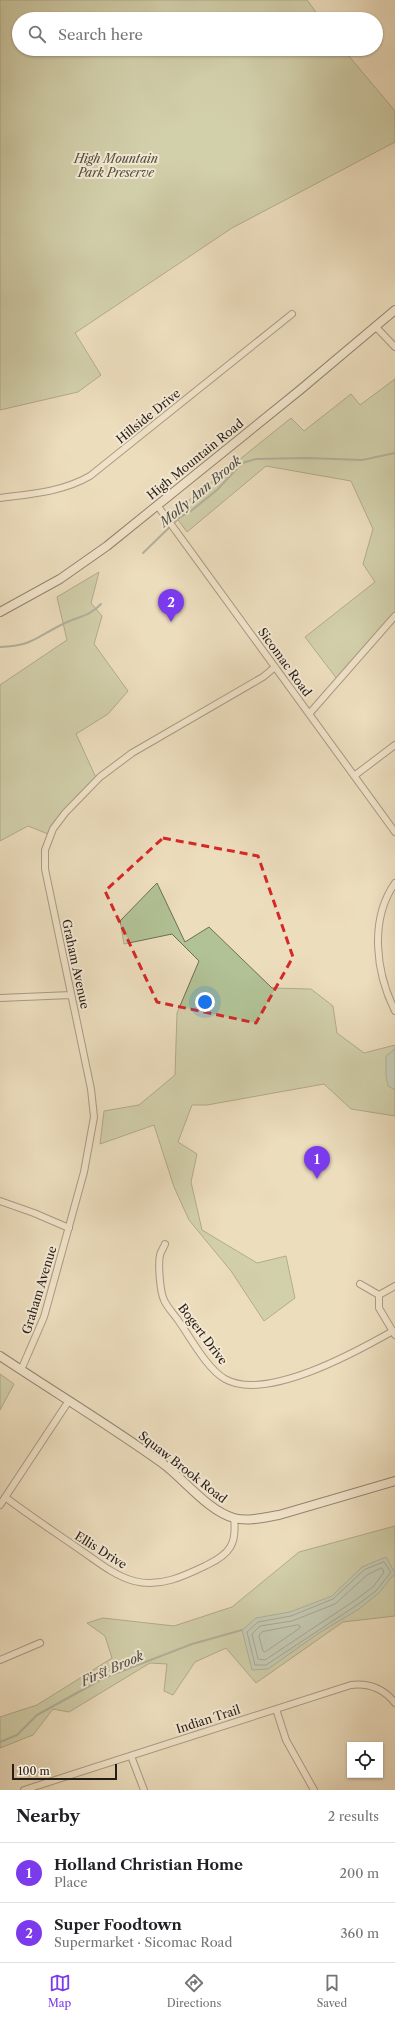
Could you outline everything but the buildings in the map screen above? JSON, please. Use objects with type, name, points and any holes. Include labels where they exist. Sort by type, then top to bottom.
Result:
[{"type":"main road","name":"High Mountain Road","points":[[0,612],[86,562],[395,310]]},
{"type":"main road","name":"Squaw Brook Road","points":[[0,1356],[68,1402],[106,1424],[135,1444],[164,1465],[214,1507],[234,1518],[265,1518],[279,1515],[395,1481]]},
{"type":"street","name":"Hillside Drive","points":[[0,498],[55,491],[73,485],[90,476],[292,314]]},
{"type":"street","points":[[376,327],[395,347]]},
{"type":"street","name":"Sicomac Road","points":[[157,505],[395,831]]},
{"type":"street","points":[[309,714],[395,616]]},
{"type":"street","name":"Graham Avenue","points":[[21,1370],[44,1317],[69,1228],[84,1172],[94,1109],[45,869],[45,850],[53,829],[65,813],[100,777],[132,753],[263,677],[275,667]]},
{"type":"street","points":[[354,776],[395,745]]},
{"type":"street","points":[[395,883],[381,915],[378,948],[384,987],[395,1011]]},
{"type":"street","points":[[0,998],[71,995]]},
{"type":"street","points":[[0,1201],[34,1213],[69,1228]]},
{"type":"street","name":"Bogert Drive","points":[[165,1244],[160,1254],[159,1268],[163,1299],[211,1367],[225,1379],[249,1386],[271,1383],[330,1363],[394,1333]]},
{"type":"street","points":[[360,1284],[379,1295]]},
{"type":"street","points":[[379,1295],[395,1286]]},
{"type":"street","points":[[379,1295],[378,1308],[394,1333]]},
{"type":"street","points":[[0,1505],[68,1402]]},
{"type":"street","name":"Ellis Drive","points":[[5,1497],[109,1570],[135,1581],[144,1582],[172,1580],[222,1557],[234,1540],[236,1534],[234,1518]]},
{"type":"street","points":[[0,1660],[40,1643]]},
{"type":"street","name":"Indian Trail","points":[[24,1790],[358,1684],[370,1685],[382,1690],[395,1703]]},
{"type":"street","points":[[276,1709],[286,1740],[314,1790]]},
{"type":"street","points":[[130,1756],[144,1790]]},
{"type":"highlighted area","points":[[163,838],[258,856],[293,957],[256,1023],[157,1002],[105,891]]},
{"type":"green space","name":"High Mountain Park Preserve","points":[[0,0],[307,0],[316,12],[12,12],[12,56],[349,56],[395,111],[395,142],[232,228],[75,333],[101,375],[78,392],[0,410]]},
{"type":"green space","points":[[395,379],[395,618],[337,679],[305,637],[375,582],[363,564],[373,529],[351,481],[266,466],[187,532],[173,513],[291,418],[304,431],[351,394],[360,405]]},
{"type":"green space","points":[[99,572],[91,603],[102,616],[94,644],[128,691],[108,714],[76,734],[98,782],[48,834],[28,826],[0,841],[0,685],[67,640],[57,597]]},
{"type":"green space","points":[[157,883],[185,942],[209,927],[272,988],[311,989],[333,1006],[337,1033],[364,1053],[395,1045],[395,1116],[351,1109],[324,1084],[207,1105],[192,1105],[178,1142],[197,1154],[191,1182],[202,1230],[257,1263],[286,1256],[295,1298],[264,1321],[231,1271],[189,1220],[174,1187],[154,1125],[100,1144],[104,1111],[139,1105],[175,1075],[177,1013],[199,961],[172,934],[124,944],[120,921]]},
{"type":"green space","points":[[0,1374],[14,1384],[0,1410]]},
{"type":"green space","points":[[395,1526],[395,1616],[343,1622],[256,1683],[226,1648],[195,1662],[173,1695],[164,1691],[167,1664],[150,1663],[69,1712],[53,1709],[33,1735],[0,1748],[0,1717],[37,1705],[112,1658],[105,1636],[87,1623],[103,1618],[174,1626],[232,1607],[299,1552]]},
{"type":"water","points":[[395,1049],[395,1090],[388,1086],[386,1076],[386,1056]]},
{"type":"water","points":[[386,1557],[395,1573],[379,1593],[359,1609],[319,1633],[268,1669],[252,1670],[242,1630],[256,1618],[290,1612],[332,1596],[362,1567]]},
{"type":"waterway","name":"Molly Ann Brook","points":[[143,553],[180,517],[191,511],[217,490],[242,463],[256,459],[307,458],[362,460],[395,453]]},
{"type":"waterway","name":"Molly Ann Brook","points":[[0,647],[27,643],[63,624],[88,614],[101,604]]},
{"type":"waterway","name":"First Brook","points":[[0,1742],[17,1735],[37,1715],[104,1678],[192,1644],[242,1630]]},
{"type":"place","name":"Super Foodtown","points":[[171,622]]},
{"type":"place","name":"Holland Christian Home","points":[[317,1179]]}]
